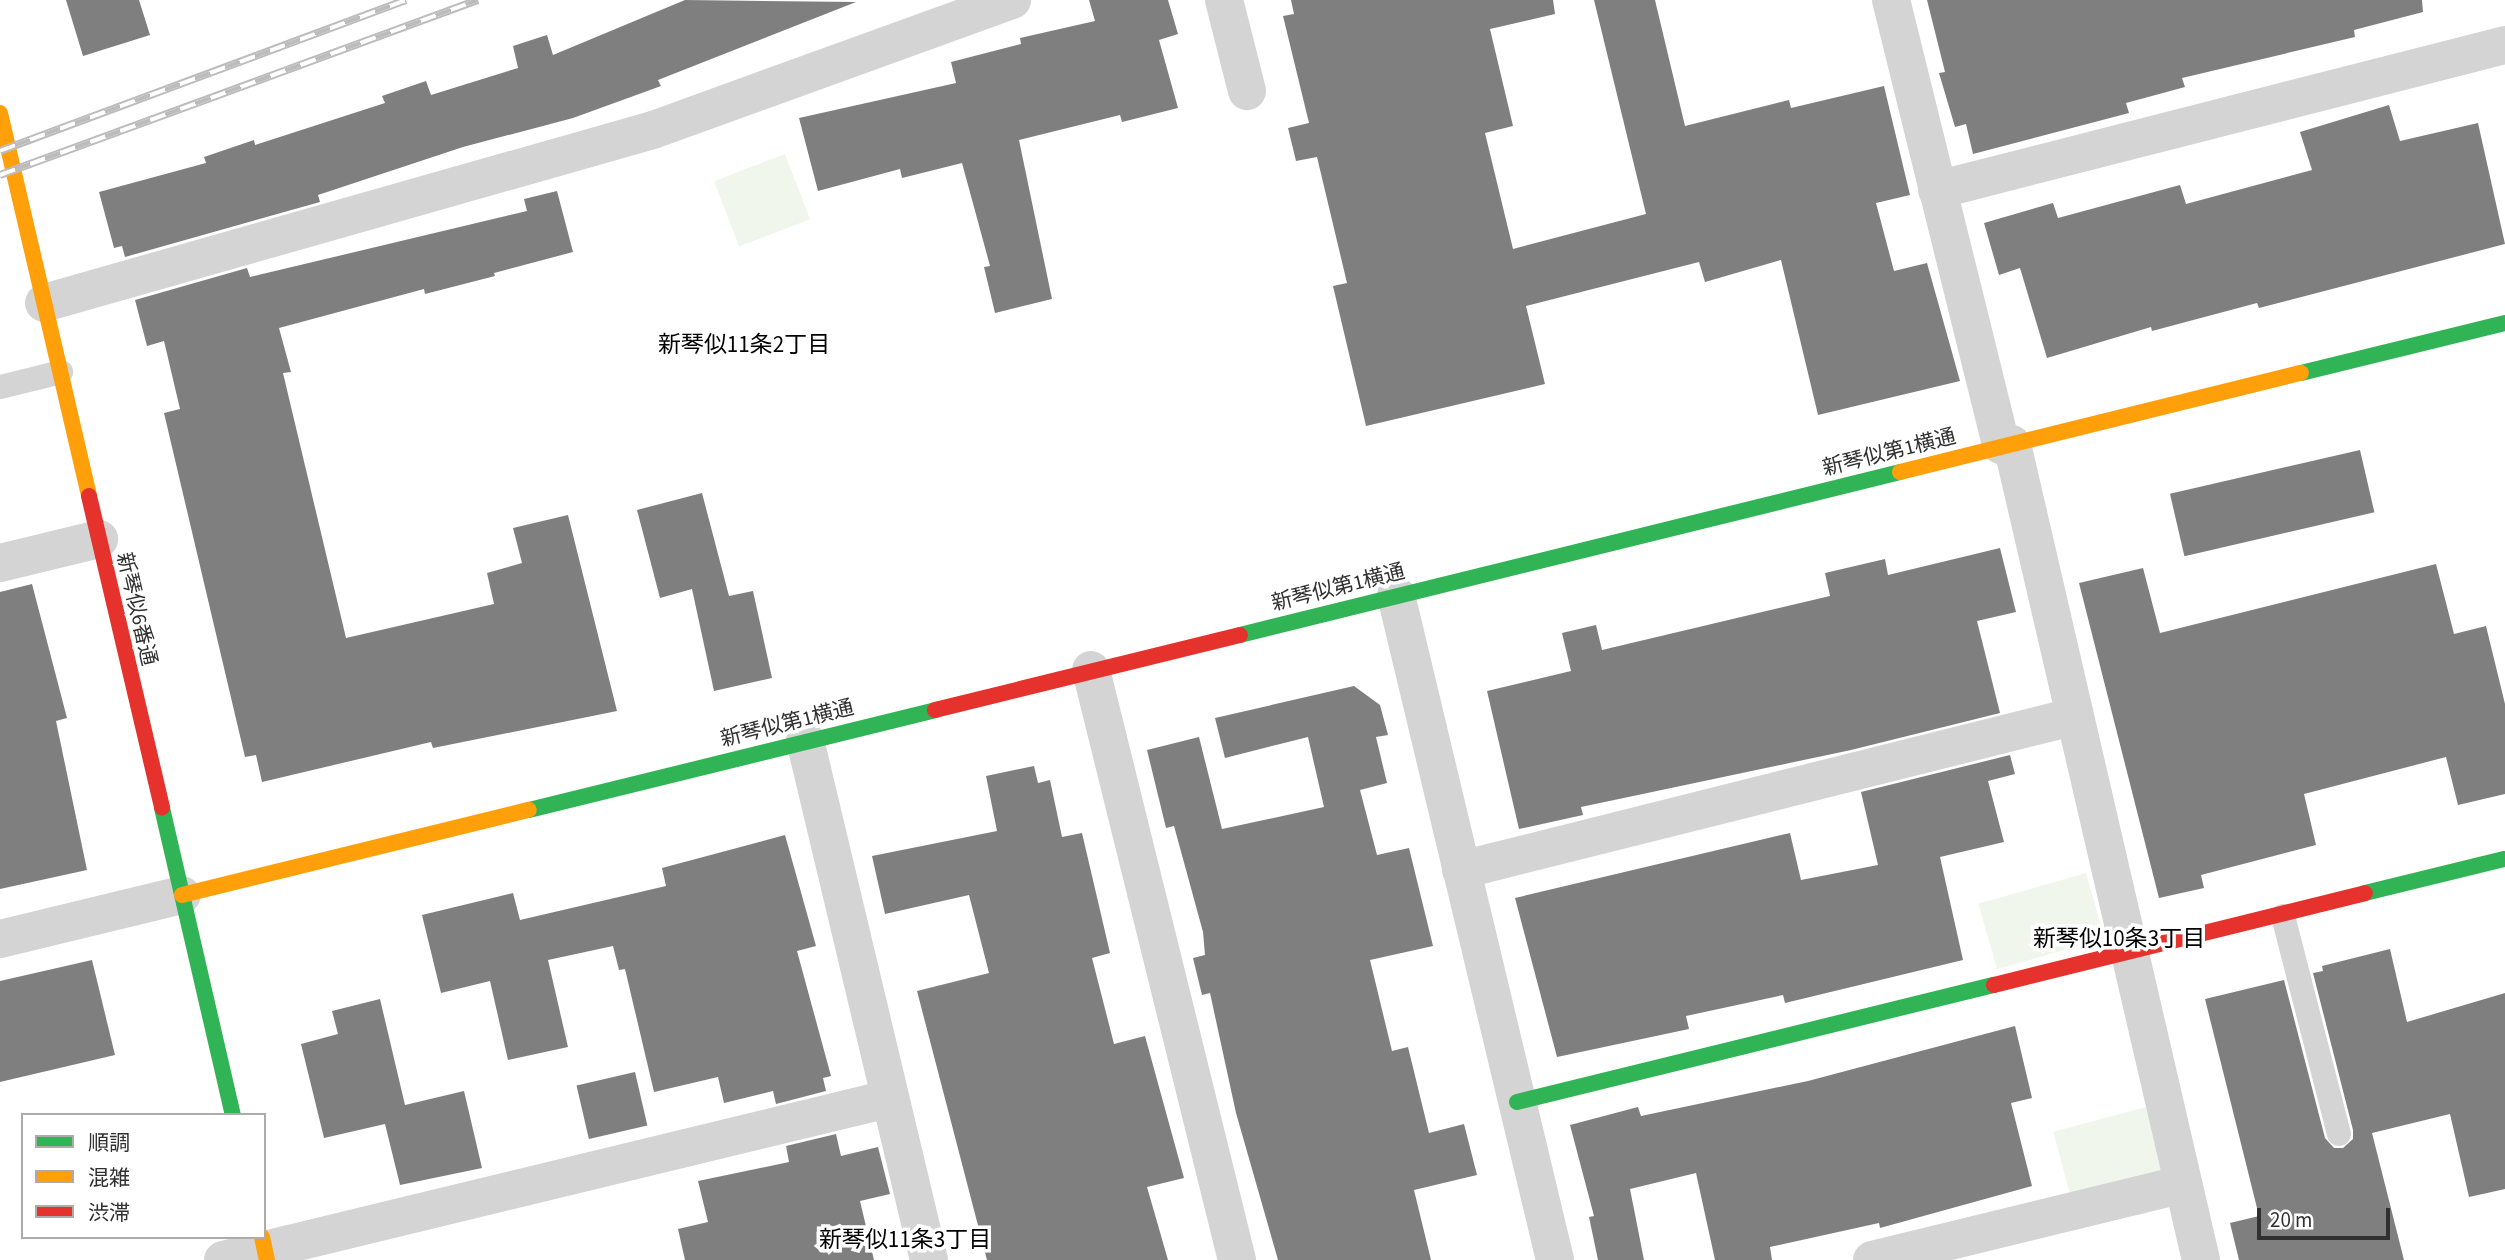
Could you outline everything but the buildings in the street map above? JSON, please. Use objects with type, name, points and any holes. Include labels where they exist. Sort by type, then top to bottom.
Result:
[{"type":"street","points":[[44,303],[653,130],[1012,0]]},
{"type":"street","points":[[1224,0],[1247,91]]},
{"type":"street","points":[[1891,0],[1937,190],[2006,445],[2201,1260]]},
{"type":"street","points":[[1937,190],[2505,45]]},
{"type":"street","name":"新琴似6番通","points":[[0,113],[233,1113]]},
{"type":"street","name":"新琴似第1横通","points":[[182,895],[2505,323]]},
{"type":"street","points":[[0,563],[99,539]]},
{"type":"street","points":[[1395,595],[1555,1260]]},
{"type":"street","points":[[1091,670],[1237,1260]]},
{"type":"street","points":[[1461,870],[2072,717]]},
{"type":"street","points":[[805,740],[888,1099],[929,1260]]},
{"type":"street","points":[[1517,1102],[2129,954],[2505,859]]},
{"type":"street","points":[[0,939],[182,895]]},
{"type":"street","points":[[223,1260],[888,1099]]},
{"type":"street","points":[[1872,1260],[2183,1184]]},
{"type":"lane","points":[[0,387],[61,372]]},
{"type":"lane","points":[[2283,916],[2339,1134]]},
{"type":"shaded area","points":[[785,154],[810,219],[739,247],[714,181]]},
{"type":"shaded area","points":[[2086,873],[2105,938],[1997,969],[1978,904]]},
{"type":"shaded area","points":[[2146,1107],[2163,1172],[2071,1197],[2053,1132]]},
{"type":"railway","points":[[0,151],[406,0]]},
{"type":"railway","points":[[0,175],[478,0]]},
{"type":"traffic: fast","points":[[2301,373],[2505,323]]},
{"type":"traffic: fast","points":[[1240,635],[1900,472]]},
{"type":"traffic: fast","points":[[529,810],[935,710]]},
{"type":"traffic: fast","points":[[162,808],[233,1113]]},
{"type":"traffic: fast","points":[[2365,893],[2505,859]]},
{"type":"traffic: fast","points":[[1517,1102],[1994,985]]},
{"type":"traffic: slow","points":[[0,113],[89,496]]},
{"type":"traffic: slow","points":[[1900,472],[2301,373]]},
{"type":"traffic: slow","points":[[182,895],[529,810]]},
{"type":"traffic: slow","points":[[262,1239],[267,1260]]},
{"type":"traffic: jam","points":[[89,496],[162,808]]},
{"type":"traffic: jam","points":[[935,710],[1240,635]]},
{"type":"traffic: jam","points":[[1994,985],[2365,893]]},
{"type":"district","name":"新琴似11条2丁目","points":[[744,345]]},
{"type":"district","name":"新琴似10条3丁目","points":[[2119,939]]},
{"type":"district","name":"新琴似11条3丁目","points":[[905,1240]]}]
